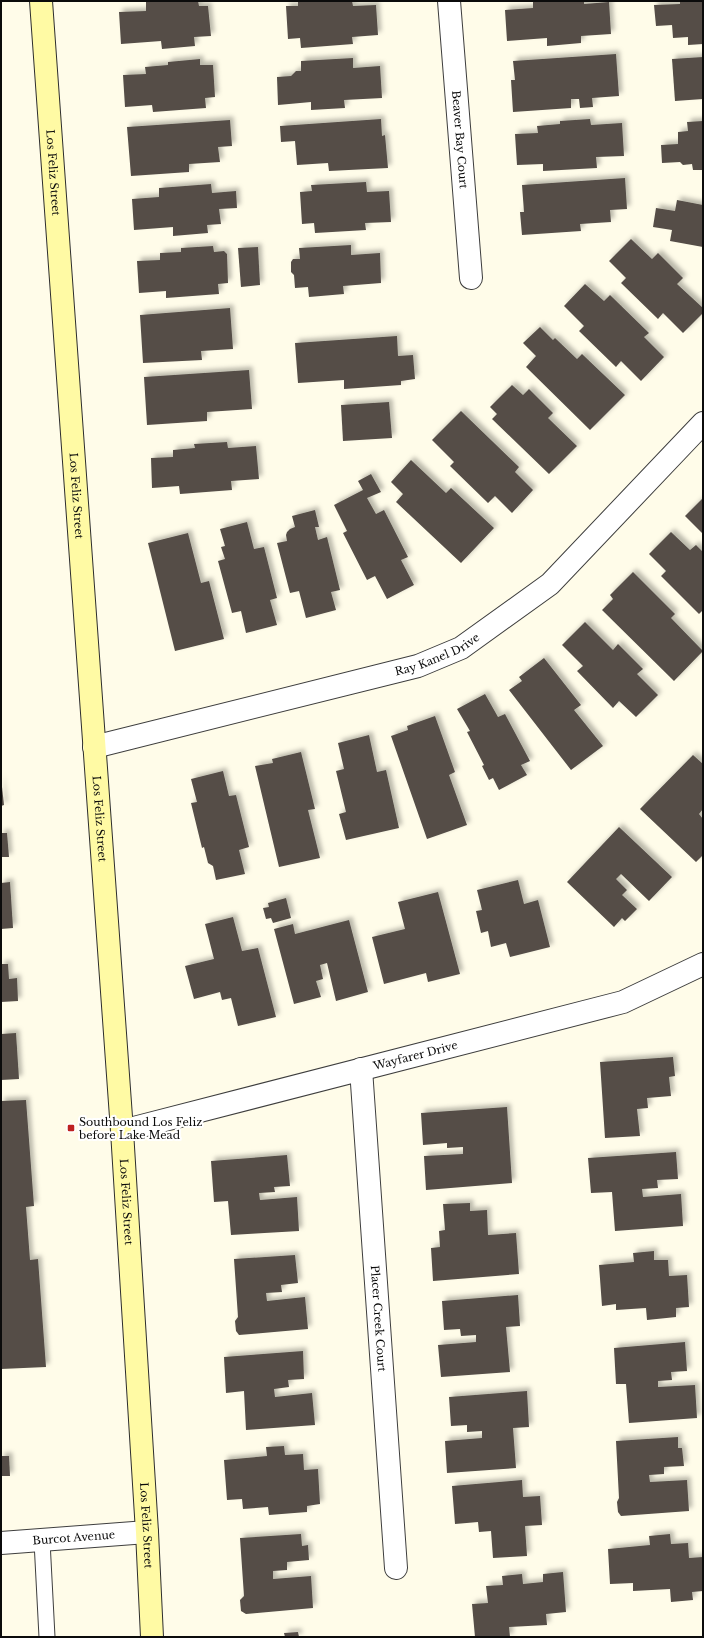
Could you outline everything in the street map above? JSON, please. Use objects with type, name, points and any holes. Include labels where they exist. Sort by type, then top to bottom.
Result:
[{"type":"street","name":"Los Feliz Street","points":[[41,1],[122,1131],[147,1532],[152,1637]]},
{"type":"street","name":"Beaver Bay Court","points":[[449,1],[471,278]]},
{"type":"street","name":"Ray Kanel Drive","points":[[94,746],[418,666],[461,648],[550,584],[703,423]]},
{"type":"street","name":"Wayfarer Drive","points":[[122,1131],[623,1002],[703,964]]},
{"type":"street","name":"Placer Creek Court","points":[[361,1069],[396,1568]]},
{"type":"street","name":"Burcot Avenue","points":[[1,1543],[147,1532]]},
{"type":"lane","points":[[42,1541],[47,1637]]},
{"type":"building","points":[[198,1],[199,6],[208,6],[211,36],[194,37],[195,46],[162,49],[161,41],[121,44],[119,12],[146,11],[146,2]]},
{"type":"building","points":[[298,1],[352,1],[353,6],[376,5],[378,35],[352,37],[353,44],[301,48],[300,38],[288,39],[286,6],[298,6]]},
{"type":"building","points":[[533,1],[584,1],[584,4],[609,2],[611,34],[581,36],[581,43],[547,46],[547,38],[507,41],[505,10],[533,8]]},
{"type":"building","points":[[680,1],[703,1],[703,44],[688,45],[688,37],[673,38],[672,25],[656,26],[654,5],[680,4]]},
{"type":"building","points":[[616,54],[619,96],[592,98],[593,107],[580,108],[579,99],[571,99],[571,108],[513,112],[511,80],[515,80],[513,61]]},
{"type":"building","points":[[703,57],[703,99],[675,101],[672,59]]},
{"type":"building","points":[[353,58],[353,68],[380,66],[382,98],[344,100],[345,108],[311,110],[311,102],[278,105],[277,77],[291,76],[296,71],[301,71],[301,61]]},
{"type":"building","points":[[200,59],[200,65],[213,65],[215,97],[205,98],[206,108],[153,112],[152,105],[125,107],[123,75],[146,74],[145,67],[168,65],[168,62]]},
{"type":"building","points":[[381,119],[382,136],[385,135],[388,168],[329,171],[328,163],[297,165],[295,141],[281,142],[280,126]]},
{"type":"building","points":[[590,119],[591,125],[622,123],[624,156],[596,157],[597,168],[543,171],[543,164],[517,165],[515,134],[538,133],[537,126],[560,124],[560,121]]},
{"type":"building","points":[[230,120],[232,146],[218,147],[220,162],[189,164],[189,172],[131,176],[127,127]]},
{"type":"building","points":[[703,121],[703,170],[693,170],[692,164],[683,165],[680,162],[662,163],[661,145],[678,144],[678,132],[688,131],[687,122]]},
{"type":"building","points":[[625,178],[627,209],[610,210],[611,222],[580,224],[581,231],[522,235],[520,212],[524,212],[522,185]]},
{"type":"building","points":[[366,182],[367,192],[389,191],[391,222],[365,223],[366,230],[315,233],[314,223],[302,224],[300,192],[312,191],[311,185]]},
{"type":"building","points":[[211,184],[212,193],[236,191],[237,208],[219,209],[221,224],[207,225],[208,233],[173,236],[173,227],[134,230],[132,199],[159,197],[159,188]]},
{"type":"building","points":[[677,200],[703,205],[703,247],[670,241],[672,230],[653,227],[656,208],[675,211]]},
{"type":"building","points":[[631,239],[652,259],[658,253],[683,278],[677,284],[703,308],[703,313],[683,333],[663,313],[658,319],[621,283],[626,278],[609,261]]},
{"type":"building","points":[[351,245],[351,255],[380,253],[381,283],[343,286],[344,294],[309,297],[308,287],[295,288],[294,275],[291,272],[291,262],[293,259],[300,259],[299,248]]},
{"type":"building","points":[[213,246],[214,252],[224,251],[227,254],[228,283],[218,284],[219,294],[166,298],[166,291],[139,293],[137,261],[160,260],[160,253],[181,252],[181,248]]},
{"type":"building","points":[[258,247],[260,285],[241,287],[238,248]]},
{"type":"building","points":[[585,284],[604,301],[610,295],[649,333],[644,337],[664,357],[641,381],[621,361],[616,367],[579,331],[584,326],[564,306]]},
{"type":"building","points":[[230,308],[233,349],[201,351],[202,360],[143,363],[140,315]]},
{"type":"building","points":[[540,327],[553,340],[555,338],[577,359],[582,354],[625,395],[590,430],[526,367],[536,356],[523,343]]},
{"type":"building","points":[[397,336],[398,356],[413,355],[415,379],[401,381],[401,385],[344,389],[344,380],[298,383],[295,343]]},
{"type":"building","points":[[249,370],[252,409],[207,412],[207,421],[147,425],[144,377]]},
{"type":"building","points":[[512,385],[523,395],[529,389],[553,413],[548,418],[577,446],[549,474],[492,419],[497,414],[490,407]]},
{"type":"building","points":[[389,402],[392,438],[343,441],[341,405]]},
{"type":"building","points":[[461,411],[519,467],[515,472],[533,490],[512,513],[495,496],[488,503],[450,466],[454,462],[432,440]]},
{"type":"building","points":[[227,442],[228,448],[256,446],[259,479],[231,481],[232,490],[180,494],[179,486],[152,488],[151,458],[173,457],[173,450],[195,448],[194,444]]},
{"type":"building","points":[[411,460],[446,493],[451,488],[494,528],[461,563],[396,502],[403,494],[391,482]]},
{"type":"building","points":[[371,474],[381,492],[367,498],[376,514],[384,510],[408,557],[401,560],[414,585],[387,599],[375,576],[367,580],[343,533],[347,531],[334,505],[363,490],[358,481]]},
{"type":"building","points":[[703,498],[703,534],[685,516]]},
{"type":"building","points":[[315,510],[319,527],[315,527],[318,540],[327,537],[340,590],[331,592],[336,610],[306,618],[299,591],[290,593],[277,543],[287,541],[287,532],[295,527],[292,516]]},
{"type":"building","points":[[247,522],[254,549],[264,547],[277,598],[270,600],[277,625],[246,633],[241,611],[232,613],[218,561],[225,559],[221,547],[225,546],[220,529]]},
{"type":"building","points":[[671,532],[690,550],[696,545],[703,552],[703,610],[699,614],[661,576],[666,571],[649,554]]},
{"type":"building","points":[[188,533],[201,583],[209,581],[224,639],[175,651],[148,543]]},
{"type":"building","points":[[633,572],[675,614],[671,618],[703,651],[674,681],[602,610],[613,599],[610,595]]},
{"type":"building","points":[[585,622],[613,650],[618,644],[643,669],[637,674],[658,695],[636,717],[619,701],[613,708],[577,671],[583,666],[562,645]]},
{"type":"building","points":[[544,658],[581,705],[574,710],[603,746],[571,770],[509,690],[522,681],[519,677]]},
{"type":"building","points":[[485,694],[498,717],[505,714],[530,761],[521,765],[527,775],[499,790],[493,778],[489,780],[482,766],[484,765],[467,732],[470,731],[457,709]]},
{"type":"building","points":[[435,716],[455,772],[449,775],[467,825],[427,839],[391,736],[408,730],[407,726]]},
{"type":"building","points":[[369,735],[377,772],[386,770],[399,828],[346,840],[339,814],[346,812],[336,771],[344,769],[338,743]]},
{"type":"building","points":[[301,752],[315,809],[308,810],[320,858],[279,867],[255,766],[273,763],[272,759]]},
{"type":"building","points":[[693,755],[703,764],[703,809],[699,814],[703,819],[703,855],[696,862],[640,809]]},
{"type":"building","points":[[223,771],[229,796],[236,795],[249,847],[239,850],[245,874],[216,880],[213,866],[208,863],[204,847],[202,848],[191,803],[197,802],[191,779]]},
{"type":"building","points":[[1,778],[4,805],[1,806]]},
{"type":"building","points":[[619,827],[672,877],[649,901],[621,874],[616,879],[627,890],[622,895],[637,909],[625,921],[622,918],[614,927],[567,882]]},
{"type":"building","points":[[1,833],[7,833],[9,857],[1,857]]},
{"type":"building","points":[[518,880],[524,904],[538,900],[550,947],[510,957],[506,943],[491,947],[488,931],[481,933],[476,911],[482,910],[477,890]]},
{"type":"building","points":[[10,882],[13,928],[1,929],[1,883]]},
{"type":"building","points":[[438,892],[460,974],[428,982],[426,973],[384,984],[372,937],[405,929],[398,902]]},
{"type":"building","points":[[286,898],[291,918],[273,923],[271,918],[266,919],[263,908],[269,907],[268,903]]},
{"type":"building","points":[[233,917],[242,951],[258,948],[276,1017],[238,1026],[231,998],[222,1000],[220,992],[194,999],[185,966],[214,959],[205,924]]},
{"type":"building","points":[[349,920],[368,992],[336,1001],[327,963],[320,965],[323,979],[316,981],[321,997],[294,1004],[274,929],[293,924],[295,934]]},
{"type":"building","points":[[1,964],[8,964],[9,979],[17,978],[18,1001],[1,1002]]},
{"type":"building","points":[[16,1033],[19,1079],[1,1080],[1,1034]]},
{"type":"building","points":[[673,1057],[675,1076],[669,1077],[671,1096],[647,1098],[648,1108],[637,1109],[640,1136],[605,1138],[600,1062]]},
{"type":"building","points":[[26,1100],[34,1206],[26,1207],[30,1260],[38,1259],[46,1367],[1,1369],[1,1101]]},
{"type":"building","points":[[507,1107],[512,1183],[426,1190],[424,1156],[463,1154],[463,1147],[447,1148],[447,1143],[423,1145],[421,1113]]},
{"type":"building","points":[[676,1152],[678,1179],[657,1180],[658,1188],[642,1189],[643,1197],[681,1194],[683,1226],[615,1231],[612,1192],[591,1193],[588,1158]]},
{"type":"building","points":[[287,1155],[290,1186],[274,1187],[275,1192],[259,1193],[260,1200],[297,1197],[299,1231],[231,1235],[228,1201],[214,1202],[211,1161]]},
{"type":"building","points":[[470,1203],[470,1211],[487,1210],[488,1235],[516,1233],[519,1274],[433,1281],[431,1248],[440,1247],[439,1231],[445,1230],[443,1204]]},
{"type":"building","points":[[654,1251],[654,1260],[668,1260],[669,1276],[687,1275],[689,1307],[676,1308],[676,1317],[647,1320],[646,1308],[616,1310],[616,1304],[602,1306],[599,1265],[634,1262],[633,1253]]},
{"type":"building","points":[[295,1255],[298,1283],[281,1285],[282,1292],[266,1293],[267,1301],[305,1297],[308,1329],[239,1335],[236,1331],[235,1321],[238,1317],[234,1259]]},
{"type":"building","points":[[518,1295],[520,1326],[506,1327],[510,1372],[441,1377],[438,1345],[476,1342],[476,1335],[461,1336],[460,1329],[444,1330],[442,1301]]},
{"type":"building","points":[[685,1342],[687,1371],[671,1372],[672,1380],[658,1381],[658,1387],[695,1385],[697,1418],[629,1423],[626,1384],[616,1384],[614,1348]]},
{"type":"building","points":[[303,1351],[304,1379],[288,1380],[289,1387],[274,1389],[275,1397],[312,1393],[315,1425],[246,1430],[244,1391],[226,1393],[224,1357]]},
{"type":"building","points":[[527,1391],[529,1427],[513,1428],[516,1468],[447,1473],[445,1441],[482,1438],[482,1431],[467,1432],[467,1425],[451,1426],[449,1397]]},
{"type":"building","points":[[678,1437],[678,1448],[682,1448],[684,1466],[664,1467],[664,1474],[649,1475],[650,1482],[687,1480],[689,1511],[621,1516],[618,1512],[617,1502],[619,1498],[616,1441]]},
{"type":"building","points":[[284,1446],[285,1455],[303,1454],[304,1470],[318,1469],[320,1504],[307,1506],[307,1512],[269,1515],[268,1507],[243,1509],[242,1499],[227,1500],[224,1460],[267,1456],[266,1447]]},
{"type":"building","points":[[1,1456],[9,1456],[10,1476],[1,1476]]},
{"type":"building","points":[[522,1480],[523,1497],[540,1496],[542,1525],[525,1526],[527,1556],[493,1558],[491,1531],[479,1532],[478,1522],[455,1524],[452,1486]]},
{"type":"building","points":[[301,1534],[302,1546],[308,1545],[309,1560],[287,1562],[287,1570],[273,1571],[273,1579],[311,1576],[313,1608],[246,1614],[241,1611],[240,1600],[244,1596],[240,1538]]},
{"type":"building","points":[[670,1534],[671,1544],[688,1543],[689,1558],[703,1557],[703,1591],[692,1592],[693,1600],[671,1602],[670,1589],[633,1591],[633,1583],[610,1584],[608,1549],[650,1545],[649,1536]]},
{"type":"building","points":[[563,1572],[566,1612],[546,1614],[547,1625],[509,1627],[510,1637],[475,1637],[472,1604],[488,1603],[486,1586],[503,1585],[502,1576],[522,1574],[523,1584],[543,1582],[543,1574]]},
{"type":"building","points":[[298,1632],[299,1637],[285,1637],[284,1633]]},
{"type":"place","name":"Southbound Los Feliz before Lake Mead","points":[[71,1128]]}]
